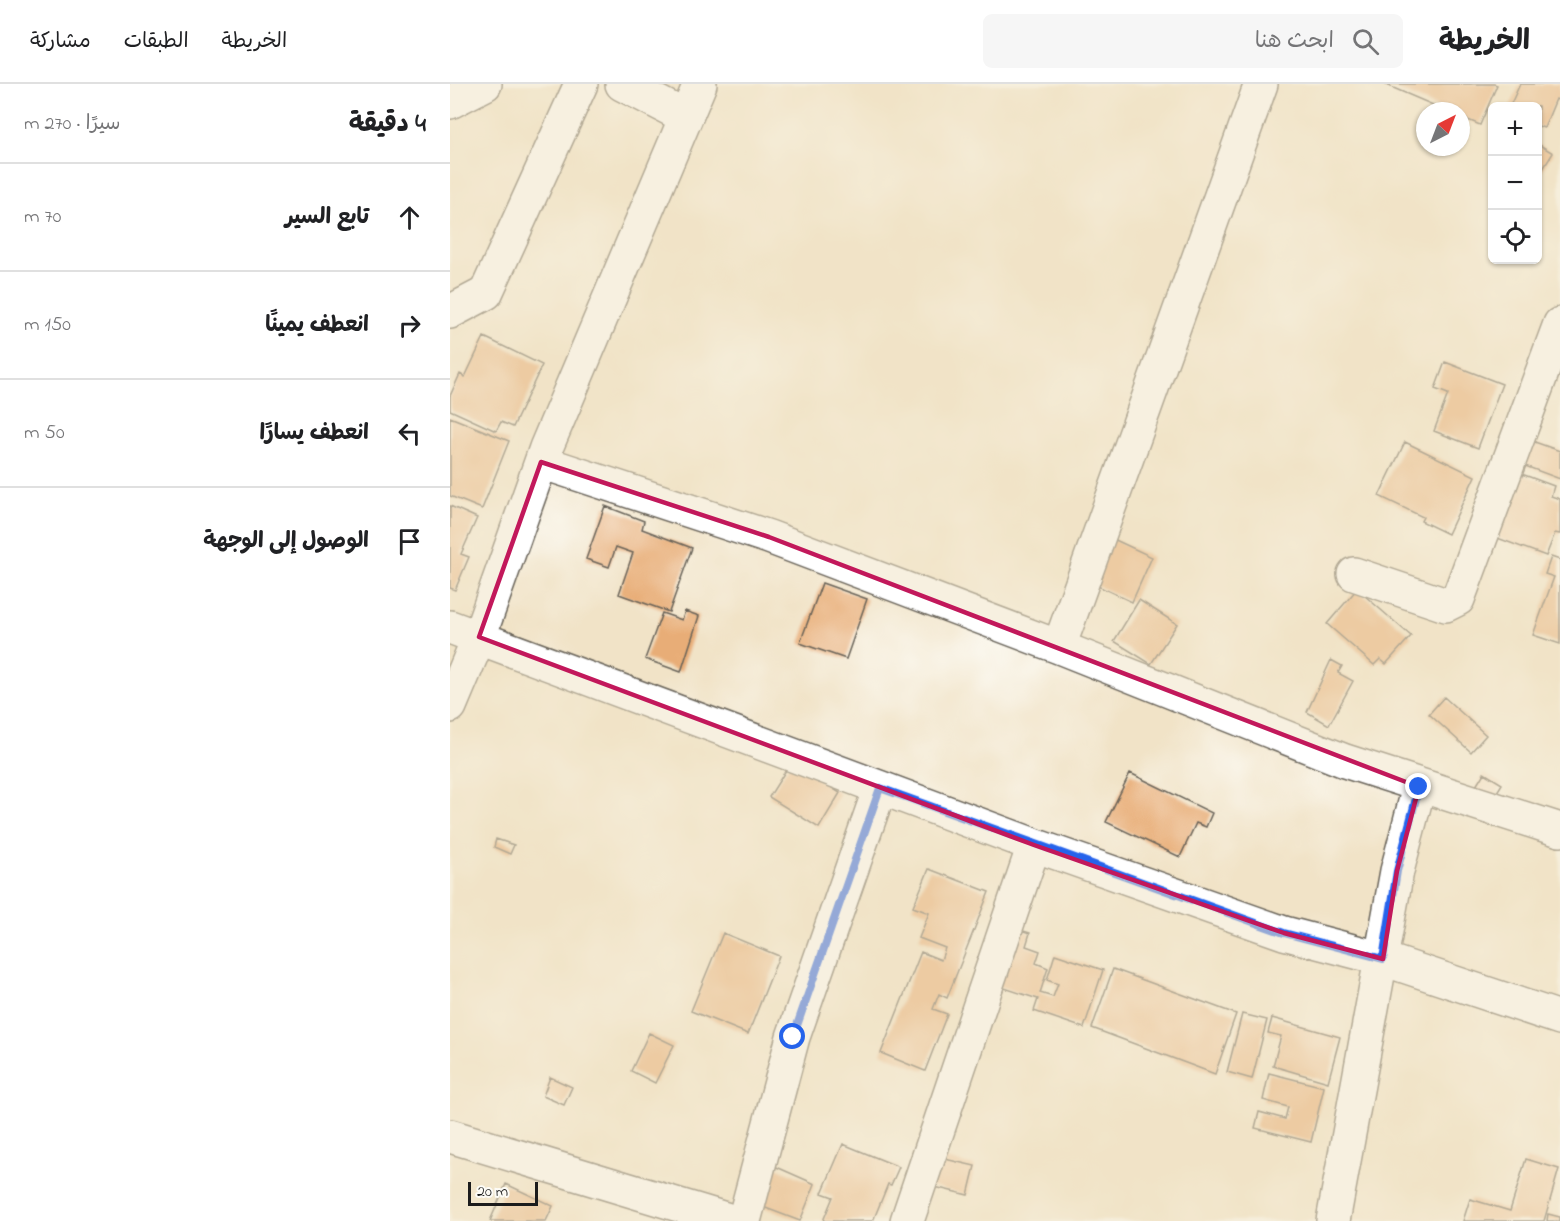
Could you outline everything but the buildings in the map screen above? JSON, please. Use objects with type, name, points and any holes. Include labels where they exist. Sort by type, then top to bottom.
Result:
[{"type":"street","points":[[450,102],[486,84]]},
{"type":"street","points":[[450,312],[486,293],[582,84]]},
{"type":"street","points":[[622,84],[686,117]]},
{"type":"street","points":[[450,706],[465,632],[541,462],[700,84]]},
{"type":"street","points":[[1059,647],[1261,84]]},
{"type":"street","points":[[1354,574],[1446,605],[1458,599],[1560,324]]},
{"type":"street","points":[[541,462],[769,537],[1059,647],[1345,761],[1419,787],[1560,829]]},
{"type":"street","points":[[465,632],[1035,845],[1284,933],[1383,959],[1560,1018]]},
{"type":"street","points":[[1333,1221],[1383,959],[1397,871],[1419,787]]},
{"type":"street","points":[[744,1221],[793,1037],[880,788]]},
{"type":"street","points":[[907,1221],[1035,845]]},
{"type":"street","points":[[450,1136],[732,1221]]},
{"type":"highlighted area","points":[[541,462],[769,537],[1419,787],[1397,871],[1383,959],[1284,933],[1034,845],[479,637]]},
{"type":"route","points":[[793,1037],[880,788],[1284,933],[1383,959],[1397,871],[1419,787]]}]
